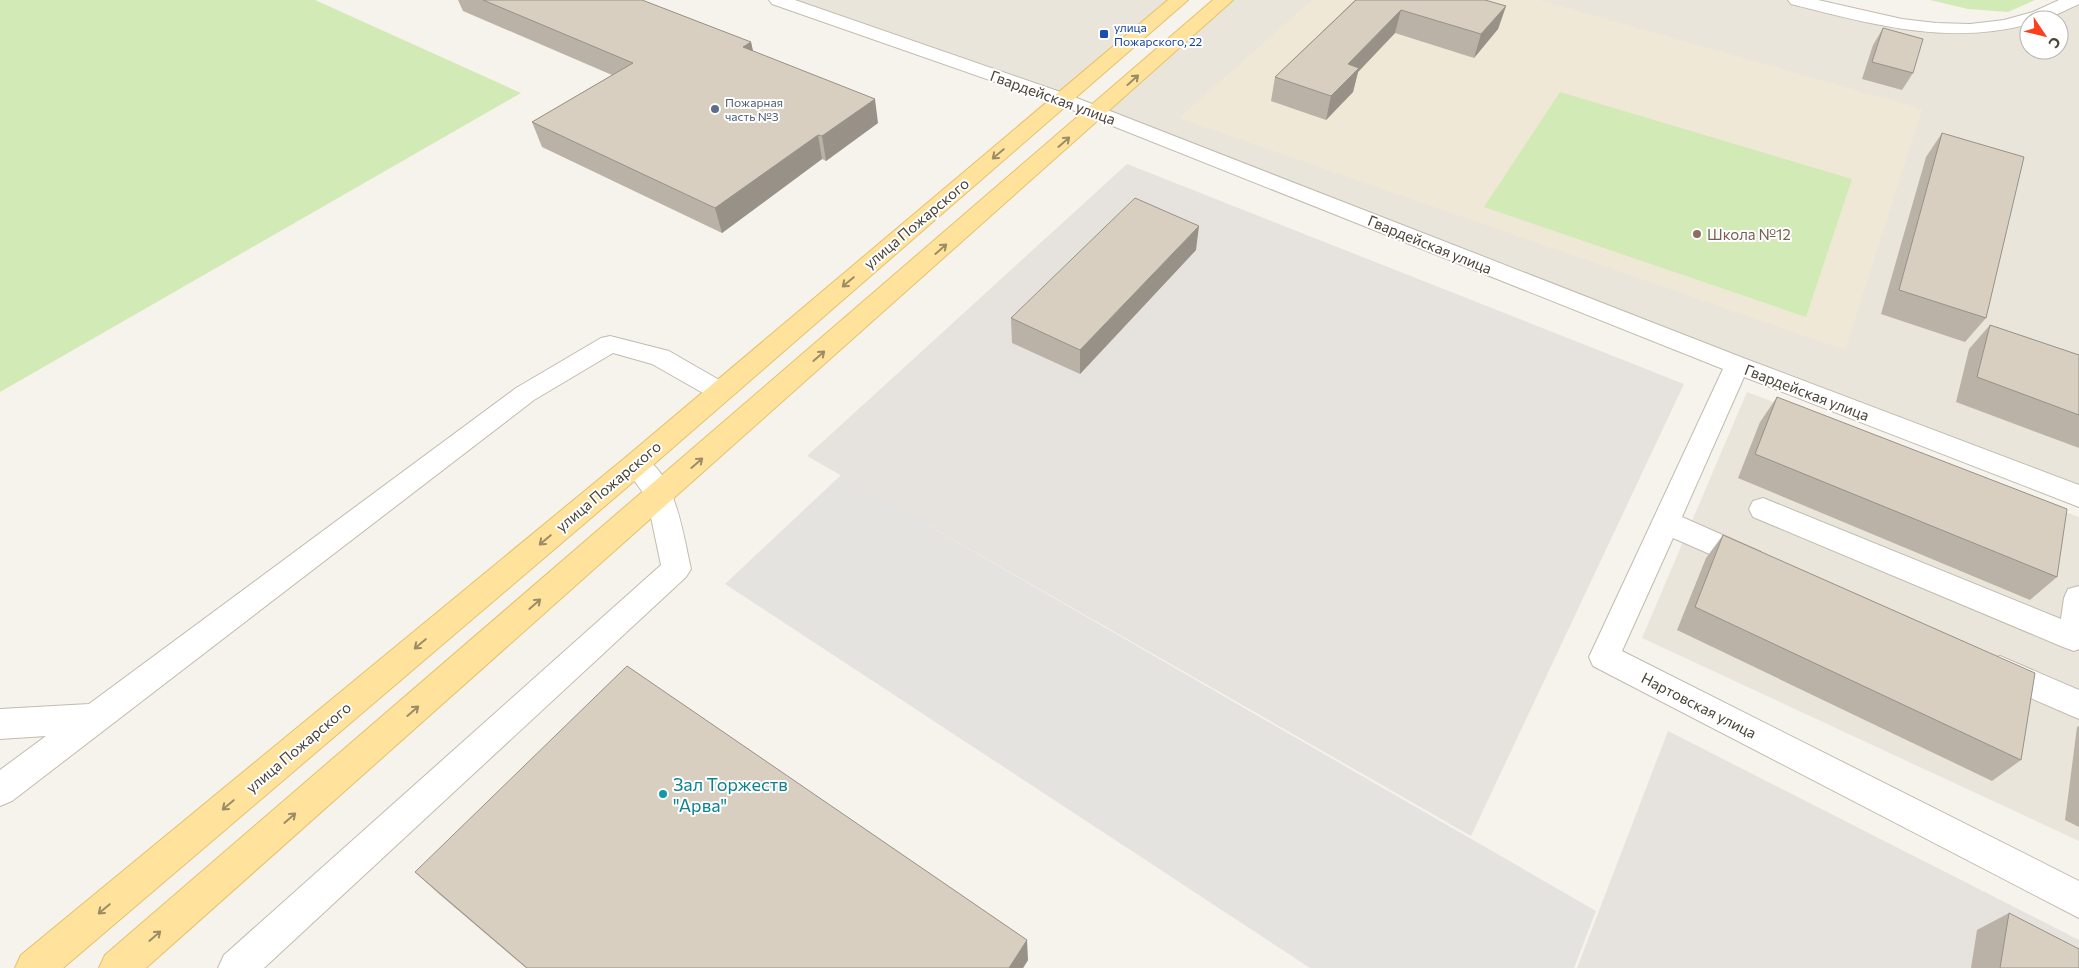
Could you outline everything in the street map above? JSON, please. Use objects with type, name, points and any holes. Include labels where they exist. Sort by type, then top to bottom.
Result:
[{"type":"main road","name":"улица Пожарского","points":[[34,968],[636,464],[719,391],[1179,0]]},
{"type":"main road","points":[[118,968],[1224,0]]},
{"type":"street","name":"Гвардейская улица","points":[[778,0],[1062,99],[1737,365],[2079,496]]},
{"type":"street","points":[[1797,0],[1878,21],[1933,30],[1993,28],[2025,20],[2074,0]]},
{"type":"street","points":[[0,790],[525,394],[610,344],[660,357],[719,391]]},
{"type":"street","name":"Нартовская улица","points":[[1737,365],[1604,657],[2079,900]]},
{"type":"street","points":[[237,968],[676,569],[660,495],[636,464]]},
{"type":"street","points":[[1763,509],[2076,639],[2079,598]]},
{"type":"street","points":[[1665,522],[1773,570]]},
{"type":"street","points":[[1971,657],[2079,705]]},
{"type":"street","points":[[0,724],[96,718]]},
{"type":"shaded area","points":[[778,0],[1179,0],[1062,99]]},
{"type":"shaded area","points":[[1224,0],[1797,0],[1878,21],[1993,28],[2019,20],[2019,60],[2069,60],[2069,10],[2048,10],[2079,0],[2079,496],[1097,113]]},
{"type":"shaded area","name":"Школа №12","points":[[1312,0],[1539,0],[1922,109],[1845,350],[1179,118]]},
{"type":"shaded area","points":[[1127,164],[1684,384],[1471,836],[807,456]]},
{"type":"shaded area","points":[[1747,392],[2079,517],[2079,841],[1642,638]]},
{"type":"shaded area","points":[[841,475],[1596,911],[1574,968],[1310,968],[725,584]]},
{"type":"shaded area","points":[[1668,731],[2079,940],[2079,968],[1577,968]]},
{"type":"green space","points":[[0,0],[315,0],[521,93],[0,392]]},
{"type":"green space","points":[[1930,0],[2035,0],[2008,12],[1968,9]]},
{"type":"green space","points":[[1560,92],[1852,179],[1806,317],[1484,207]]},
{"type":"building","points":[[483,0],[642,0],[751,42],[743,47],[875,99],[822,136],[818,135],[715,208],[532,122],[633,63]]},
{"type":"building","points":[[1356,0],[1485,0],[1506,6],[1481,34],[1401,10],[1348,64],[1359,68],[1331,96],[1275,77]]},
{"type":"building","points":[[1883,28],[1923,39],[1913,73],[1872,62]]},
{"type":"building","points":[[1942,133],[2024,157],[1986,318],[1899,290]]},
{"type":"building","points":[[1135,198],[1199,226],[1080,350],[1011,318]]},
{"type":"building","points":[[1990,325],[2079,355],[2079,415],[1977,377]]},
{"type":"building","points":[[1777,397],[2067,509],[2057,577],[1755,454]]},
{"type":"building","points":[[1723,535],[2035,673],[2021,760],[1695,607]]},
{"type":"building","name":"Зал Торжеств \"Арва\"","points":[[627,666],[1027,940],[1009,968],[527,968],[415,872]]},
{"type":"building","points":[[2009,913],[2079,949],[2079,968],[2000,968]]},
{"type":"place","name":"улица Пожарского, 22","points":[[1104,34]]},
{"type":"place","name":"Пожарная часть №3","points":[[715,109]]},
{"type":"place","name":"Школа №12","points":[[1697,234]]},
{"type":"place","name":"Зал Торжеств \"Арва\"","points":[[663,794]]}]
